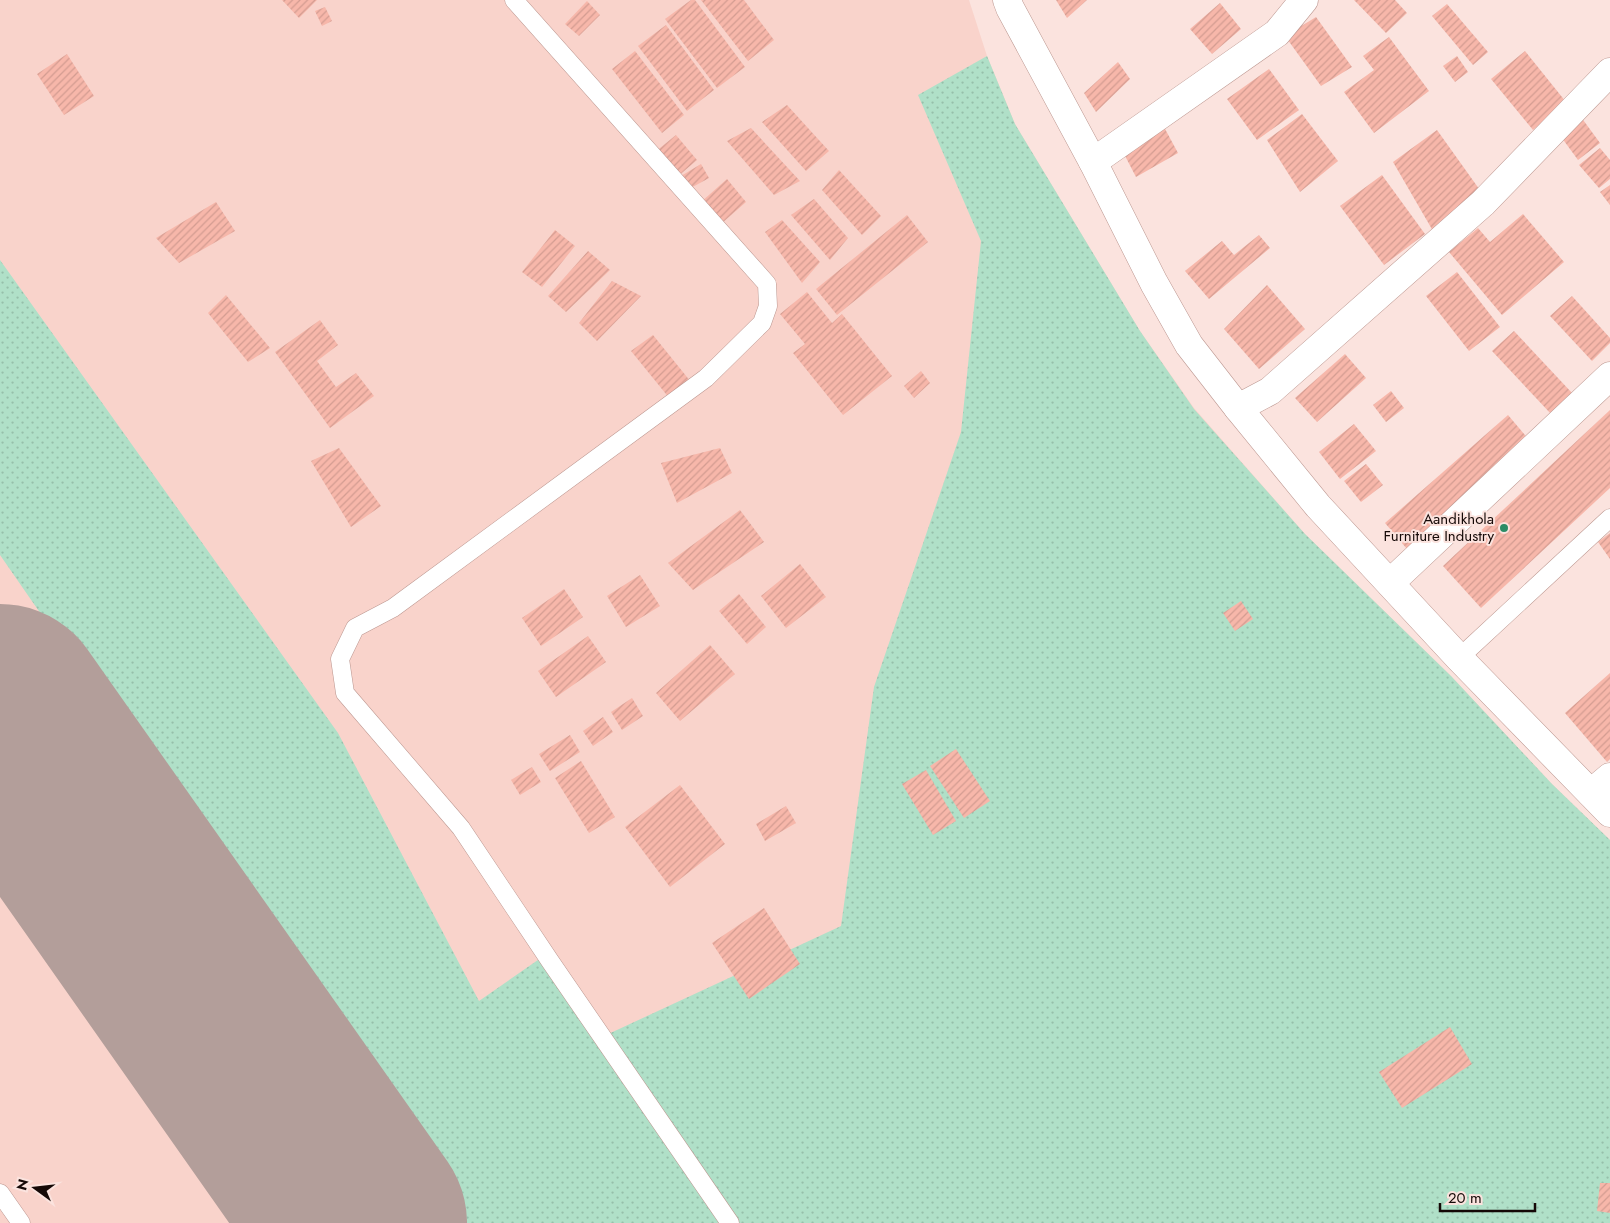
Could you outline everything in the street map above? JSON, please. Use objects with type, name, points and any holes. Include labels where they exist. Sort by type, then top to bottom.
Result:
[{"type":"street","points":[[1093,162],[1277,33],[1304,0]]},
{"type":"street","points":[[1012,3],[1154,283],[1189,345],[1318,506],[1459,658],[1600,785],[1610,813]]},
{"type":"street","points":[[1238,408],[1270,391],[1483,203],[1610,72]]},
{"type":"street","points":[[1390,583],[1610,376]]},
{"type":"lane","points":[[514,0],[767,284],[768,306],[762,323],[706,378],[393,608],[354,628],[340,659],[345,694],[461,828],[730,1223]]},
{"type":"lane","points":[[1459,658],[1610,518]]},
{"type":"lane","points":[[0,1193],[21,1223]]},
{"type":"shaded area","points":[[0,0],[969,0],[987,56],[1015,124],[1140,331],[1194,408],[1305,534],[1451,676],[1552,784],[1610,840],[1610,1223],[0,1223]]},
{"type":"green space","points":[[987,56],[1015,124],[1140,331],[1194,409],[1305,534],[1451,676],[1552,784],[1610,840],[1610,1223],[463,1223],[0,555],[0,260],[338,733],[479,1001],[548,953],[604,1036],[841,926],[874,687],[961,432],[981,241],[918,95]]},
{"type":"building","points":[[282,0],[317,0],[299,18]]},
{"type":"building","points":[[691,0],[695,0],[745,67],[717,88],[665,19]]},
{"type":"building","points":[[701,0],[744,0],[774,40],[748,61]]},
{"type":"building","points":[[1056,0],[1087,0],[1067,18]]},
{"type":"building","points":[[1354,0],[1395,0],[1407,13],[1386,33]]},
{"type":"building","points":[[587,1],[600,15],[579,36],[565,24]]},
{"type":"building","points":[[1220,3],[1241,29],[1212,54],[1190,29]]},
{"type":"building","points":[[1447,4],[1488,52],[1473,65],[1432,16]]},
{"type":"building","points":[[325,7],[332,21],[322,26],[315,11]]},
{"type":"building","points":[[1316,17],[1352,67],[1321,86],[1285,36]]},
{"type":"building","points":[[666,25],[714,90],[687,111],[638,46]]},
{"type":"building","points":[[1389,37],[1429,91],[1374,133],[1344,92],[1374,70],[1363,56]]},
{"type":"building","points":[[635,51],[684,115],[662,133],[612,69]]},
{"type":"building","points":[[1525,51],[1566,102],[1533,130],[1491,79]]},
{"type":"building","points":[[67,54],[94,96],[64,115],[37,74]]},
{"type":"building","points":[[1457,56],[1468,72],[1455,82],[1443,66]]},
{"type":"building","points":[[1118,62],[1130,79],[1096,112],[1084,93]]},
{"type":"building","points":[[1269,69],[1299,110],[1257,140],[1227,99]]},
{"type":"building","points":[[787,105],[829,151],[806,171],[762,122]]},
{"type":"building","points":[[1302,114],[1338,161],[1300,192],[1267,140]]},
{"type":"building","points":[[1581,117],[1600,143],[1578,160],[1559,134]]},
{"type":"building","points":[[1164,127],[1178,153],[1136,177],[1123,152]]},
{"type":"building","points":[[751,128],[800,181],[774,195],[727,141]]},
{"type":"building","points":[[1437,130],[1482,193],[1433,231],[1393,162]]},
{"type":"building","points":[[676,135],[697,160],[676,178],[655,152]]},
{"type":"building","points":[[1600,148],[1610,160],[1610,179],[1599,188],[1579,165]]},
{"type":"building","points":[[701,164],[709,178],[689,189],[681,176]]},
{"type":"building","points":[[839,170],[881,216],[862,235],[822,190]]},
{"type":"building","points":[[1382,175],[1425,234],[1384,265],[1340,206]]},
{"type":"building","points":[[727,179],[746,202],[721,224],[701,202]]},
{"type":"building","points":[[1610,185],[1610,205],[1600,192]]},
{"type":"building","points":[[814,199],[848,238],[830,260],[791,215]]},
{"type":"building","points":[[216,202],[235,231],[179,263],[156,238]]},
{"type":"building","points":[[1523,214],[1564,262],[1502,315],[1449,252],[1478,228],[1490,242]]},
{"type":"building","points":[[907,215],[928,242],[837,315],[816,289]]},
{"type":"building","points":[[782,220],[820,262],[802,283],[765,232]]},
{"type":"building","points":[[555,230],[575,246],[542,287],[522,272]]},
{"type":"building","points":[[1259,235],[1270,248],[1209,299],[1185,271],[1222,241],[1234,255]]},
{"type":"building","points":[[588,251],[610,270],[566,312],[548,296]]},
{"type":"building","points":[[1457,272],[1500,327],[1469,351],[1426,296]]},
{"type":"building","points":[[612,281],[641,296],[597,341],[579,323]]},
{"type":"building","points":[[1267,285],[1305,329],[1259,369],[1224,329]]},
{"type":"building","points":[[807,292],[832,323],[842,314],[892,376],[843,415],[793,353],[805,344],[780,314]]},
{"type":"building","points":[[226,295],[270,348],[248,362],[208,313]]},
{"type":"building","points":[[1572,296],[1610,338],[1610,343],[1592,361],[1550,316]]},
{"type":"building","points":[[320,320],[338,345],[317,361],[336,387],[356,373],[374,396],[330,428],[275,352]]},
{"type":"building","points":[[1514,331],[1573,394],[1551,414],[1492,351]]},
{"type":"building","points":[[653,335],[691,382],[670,399],[631,351]]},
{"type":"building","points":[[1345,354],[1366,378],[1317,422],[1295,398]]},
{"type":"building","points":[[921,371],[930,383],[914,398],[904,386]]},
{"type":"building","points":[[1391,391],[1404,408],[1386,422],[1373,405]]},
{"type":"building","points":[[1610,410],[1610,488],[1481,608],[1443,566]]},
{"type":"building","points":[[1508,415],[1530,441],[1407,549],[1385,523]]},
{"type":"building","points":[[1354,424],[1376,451],[1340,479],[1319,452]]},
{"type":"building","points":[[339,448],[381,506],[351,527],[311,461]]},
{"type":"building","points":[[720,448],[732,473],[677,503],[661,463]]},
{"type":"building","points":[[1366,464],[1383,485],[1361,502],[1344,481]]},
{"type":"building","points":[[740,510],[764,542],[693,590],[668,563]]},
{"type":"building","points":[[1610,533],[1610,559],[1598,542]]},
{"type":"building","points":[[800,564],[826,597],[786,628],[761,596]]},
{"type":"building","points":[[640,575],[660,606],[626,627],[607,596]]},
{"type":"building","points":[[564,589],[583,617],[541,646],[522,618]]},
{"type":"building","points":[[739,594],[766,627],[747,644],[719,611]]},
{"type":"building","points":[[1241,601],[1253,619],[1235,631],[1223,613]]},
{"type":"building","points":[[588,636],[606,662],[556,697],[538,671]]},
{"type":"building","points":[[710,645],[735,674],[680,721],[656,693]]},
{"type":"building","points":[[1610,673],[1610,759],[1607,762],[1565,713]]},
{"type":"building","points":[[632,698],[643,716],[622,730],[611,712]]},
{"type":"building","points":[[603,717],[613,732],[593,746],[583,731]]},
{"type":"building","points":[[570,735],[580,752],[550,771],[539,754]]},
{"type":"building","points":[[956,749],[990,801],[964,818],[930,766]]},
{"type":"building","points":[[581,761],[615,817],[589,833],[555,778]]},
{"type":"building","points":[[532,767],[541,782],[520,795],[511,780]]},
{"type":"building","points":[[926,770],[956,821],[933,835],[902,784]]},
{"type":"building","points":[[680,785],[725,844],[670,887],[625,827]]},
{"type":"building","points":[[786,806],[796,823],[765,841],[756,824]]},
{"type":"building","points":[[764,908],[800,964],[749,999],[712,943]]},
{"type":"building","points":[[1450,1027],[1472,1064],[1402,1108],[1379,1072]]},
{"type":"building","points":[[1600,1183],[1610,1183],[1610,1213],[1597,1211]]},
{"type":"runway","points":[[0,711],[360,1223]]},
{"type":"place","name":"Aandikhola Furniture Industry","points":[[1504,528]]}]
